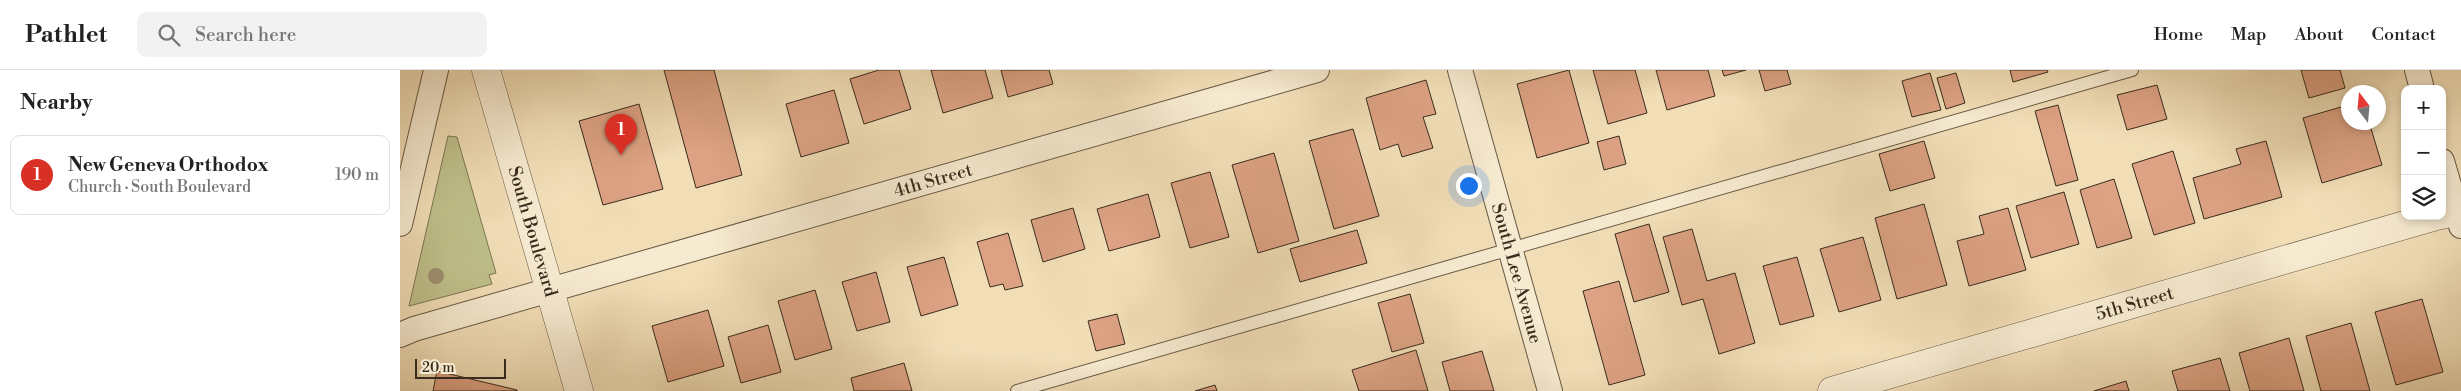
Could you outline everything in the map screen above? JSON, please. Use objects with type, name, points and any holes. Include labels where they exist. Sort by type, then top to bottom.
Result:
[{"type":"street","points":[[400,224],[436,70]]},
{"type":"street","name":"4th Street","points":[[400,335],[550,290],[1317,70]]},
{"type":"street","name":"South Lee Avenue","points":[[1460,70],[1508,248],[1550,391]]},
{"type":"street","points":[[2417,70],[2421,85]]},
{"type":"street","name":"South Boulevard","points":[[488,71],[579,391]]},
{"type":"street","points":[[2444,175],[2451,215]]},
{"type":"street","name":"5th Street","points":[[1832,391],[2451,215]]},
{"type":"lane","points":[[1017,391],[1508,248],[2132,70]]},
{"type":"green space","points":[[448,136],[457,137],[496,273],[489,275],[492,284],[409,306]]},
{"type":"building","points":[[664,70],[714,70],[742,175],[696,188]]},
{"type":"building","points":[[879,70],[899,70],[911,109],[864,124],[850,79]]},
{"type":"building","points":[[931,70],[985,70],[993,98],[943,113]]},
{"type":"building","points":[[1001,70],[1049,70],[1053,84],[1008,97]]},
{"type":"building","points":[[1569,70],[1589,143],[1537,158],[1517,84]]},
{"type":"building","points":[[1593,70],[1635,70],[1647,113],[1608,124]]},
{"type":"building","points":[[1656,70],[1708,70],[1715,96],[1667,110]]},
{"type":"building","points":[[1722,70],[1746,70],[1724,76]]},
{"type":"building","points":[[1759,70],[1787,70],[1791,84],[1765,91]]},
{"type":"building","points":[[2010,70],[2047,70],[2048,72],[2013,82]]},
{"type":"building","points":[[2301,70],[2340,70],[2344,85],[2341,85],[2341,89],[2309,98]]},
{"type":"building","points":[[1930,73],[1941,110],[1912,117],[1902,81]]},
{"type":"building","points":[[1956,73],[1965,103],[1946,109],[1937,78]]},
{"type":"building","points":[[1426,80],[1436,114],[1423,117],[1433,148],[1402,157],[1398,144],[1380,150],[1366,98]]},
{"type":"building","points":[[2157,85],[2167,119],[2127,130],[2117,95]]},
{"type":"building","points":[[834,90],[849,143],[801,157],[786,104]]},
{"type":"building","points":[[639,104],[663,189],[603,205],[579,121]]},
{"type":"building","points":[[2058,105],[2078,180],[2056,186],[2035,111]]},
{"type":"building","points":[[2341,107],[2341,130],[2371,130],[2382,165],[2322,183],[2303,118]]},
{"type":"building","points":[[1353,129],[1379,216],[1334,229],[1309,141]]},
{"type":"building","points":[[1619,136],[1626,164],[1604,170],[1597,142]]},
{"type":"building","points":[[1924,141],[1935,178],[1890,191],[1879,154]]},
{"type":"building","points":[[2266,141],[2282,197],[2204,219],[2193,178],[2241,164],[2236,149]]},
{"type":"building","points":[[2173,151],[2195,223],[2154,235],[2132,164]]},
{"type":"building","points":[[1274,153],[1299,241],[1258,253],[1232,165]]},
{"type":"building","points":[[1210,172],[1229,237],[1190,248],[1171,183]]},
{"type":"building","points":[[2114,179],[2132,238],[2097,248],[2080,190]]},
{"type":"building","points":[[2064,192],[2079,244],[2031,258],[2016,206]]},
{"type":"building","points":[[1148,194],[1160,237],[1109,251],[1097,209]]},
{"type":"building","points":[[1924,204],[1947,285],[1897,299],[1875,218]]},
{"type":"building","points":[[1073,208],[1085,249],[1043,262],[1031,220]]},
{"type":"building","points":[[2008,208],[2026,270],[1969,286],[1957,241],[1984,234],[1979,216]]},
{"type":"building","points":[[1649,224],[1669,292],[1634,302],[1615,234]]},
{"type":"building","points":[[1692,229],[1707,281],[1735,273],[1755,343],[1719,354],[1703,299],[1682,305],[1663,237]]},
{"type":"building","points":[[1357,230],[1367,263],[1300,282],[1290,249]]},
{"type":"building","points":[[1008,233],[1023,286],[1005,290],[1003,284],[990,287],[977,242]]},
{"type":"building","points":[[1863,237],[1881,300],[1839,312],[1820,249]]},
{"type":"building","points":[[944,257],[958,305],[921,316],[907,267]]},
{"type":"building","points":[[1797,257],[1814,316],[1780,325],[1763,266]]},
{"type":"building","points":[[876,272],[890,322],[857,331],[842,282]]},
{"type":"building","points":[[1619,281],[1645,375],[1609,385],[1583,291]]},
{"type":"building","points":[[815,290],[832,349],[795,360],[778,301]]},
{"type":"building","points":[[1410,294],[1424,343],[1392,352],[1378,303]]},
{"type":"building","points":[[2422,299],[2443,372],[2396,385],[2375,312]]},
{"type":"building","points":[[708,310],[724,366],[668,382],[652,326]]},
{"type":"building","points":[[1117,314],[1125,344],[1096,351],[1088,321]]},
{"type":"building","points":[[2351,323],[2370,391],[2321,391],[2306,336]]},
{"type":"building","points":[[768,325],[781,372],[741,383],[728,337]]},
{"type":"building","points":[[2289,338],[2304,391],[2250,391],[2239,353]]},
{"type":"building","points":[[1416,350],[1428,391],[1359,391],[1352,370]]},
{"type":"building","points":[[1482,351],[1494,391],[1450,391],[1442,362]]},
{"type":"building","points":[[2220,358],[2230,391],[2178,391],[2172,371]]},
{"type":"building","points":[[904,363],[912,391],[854,391],[851,378]]},
{"type":"building","points":[[437,371],[517,390],[517,391],[433,391]]},
{"type":"building","points":[[2126,381],[2129,391],[2094,391]]},
{"type":"building","points":[[1215,385],[1217,391],[1195,391]]},
{"type":"place","name":"New Geneva Orthodox","points":[[621,155]]}]
